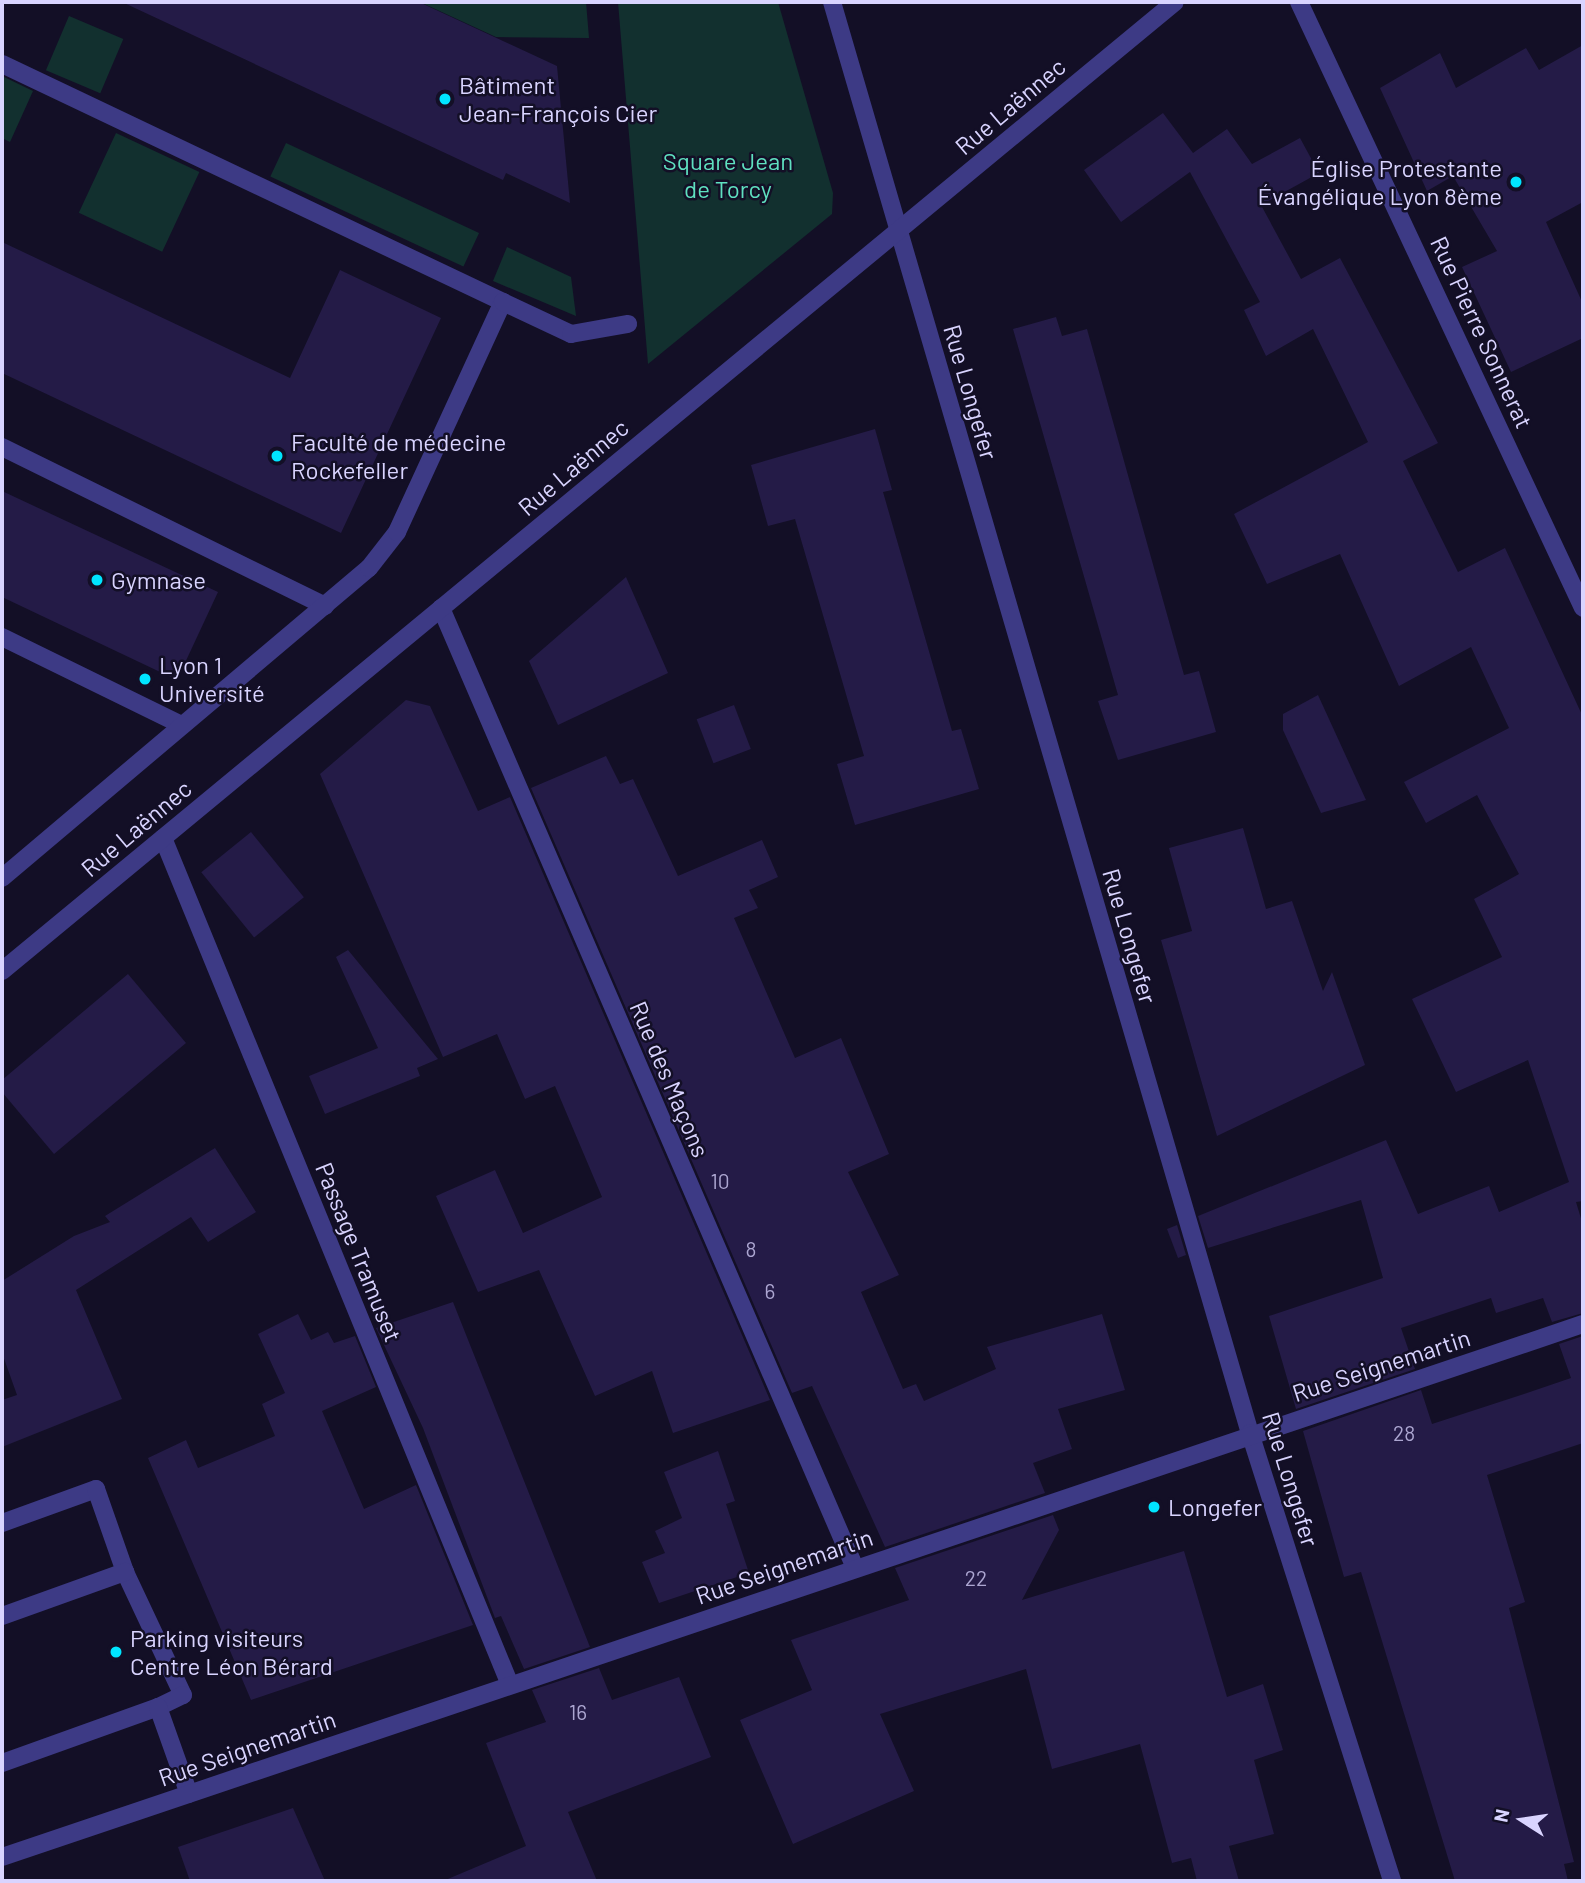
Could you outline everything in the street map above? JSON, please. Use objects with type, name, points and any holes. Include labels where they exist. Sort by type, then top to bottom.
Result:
[{"type":"street","name":"Rue Longefer","points":[[832,2],[1250,1433],[1392,1881]]},
{"type":"street","name":"Rue Laënnec","points":[[2,971],[1175,2]]},
{"type":"street","name":"Rue Pierre Sonnerat","points":[[1299,2],[1583,608]]},
{"type":"street","points":[[2,64],[570,334],[628,324]]},
{"type":"street","points":[[2,878],[369,568],[397,532],[503,302]]},
{"type":"street","points":[[2,447],[325,606]]},
{"type":"street","name":"Rue des Maçons","points":[[440,608],[855,1568]]},
{"type":"street","points":[[2,637],[182,725]]},
{"type":"street","name":"Passage Tramuset","points":[[163,838],[510,1685]]},
{"type":"street","name":"Rue Seignemartin","points":[[2,1857],[1250,1433],[1583,1324]]},
{"type":"street","points":[[2,1523],[96,1489],[125,1572],[183,1695],[158,1707],[2,1763]]},
{"type":"street","points":[[2,1616],[125,1572]]},
{"type":"street","points":[[158,1707],[188,1794]]},
{"type":"green space","points":[[420,2],[586,2],[589,38],[496,37]]},
{"type":"green space","name":"Square Jean de Torcy","points":[[618,2],[778,2],[833,193],[832,214],[648,364]]},
{"type":"green space","points":[[69,16],[123,39],[100,93],[46,70]]},
{"type":"green space","points":[[2,76],[33,91],[10,142],[2,138]]},
{"type":"green space","points":[[116,133],[199,172],[162,252],[79,213]]},
{"type":"green space","points":[[286,143],[479,233],[463,267],[270,177]]},
{"type":"green space","points":[[507,247],[571,277],[576,316],[493,281]]},
{"type":"building","name":"Bâtiment Jean-François Cier","points":[[122,2],[419,2],[557,66],[570,203],[506,173],[503,180]]},
{"type":"building","points":[[1583,45],[1583,202],[1546,222],[1583,304],[1583,338],[1511,372],[1462,267],[1497,251],[1453,176],[1427,191],[1380,88],[1440,53],[1456,88],[1526,48],[1539,70]]},
{"type":"building","points":[[1163,113],[1193,153],[1227,129],[1252,164],[1300,138],[1319,173],[1261,205],[1301,279],[1340,258],[1438,443],[1403,461],[1458,572],[1505,548],[1583,717],[1583,1201],[1576,1202],[1583,1225],[1583,1313],[1552,1322],[1543,1298],[1496,1313],[1491,1298],[1401,1328],[1415,1369],[1296,1409],[1269,1316],[1383,1278],[1361,1200],[1208,1248],[1198,1216],[1386,1140],[1418,1214],[1489,1186],[1499,1212],[1569,1182],[1528,1060],[1456,1092],[1412,999],[1502,957],[1474,899],[1519,874],[1477,795],[1426,823],[1404,782],[1509,728],[1471,647],[1399,686],[1340,554],[1267,584],[1234,514],[1368,442],[1313,329],[1266,356],[1244,310],[1260,302],[1190,172],[1121,222],[1084,170]]},
{"type":"building","name":"Faculté de médecine Rockefeller","points":[[2,242],[290,378],[340,270],[441,318],[341,533],[2,373]]},
{"type":"building","points":[[1056,317],[1062,336],[1087,329],[1184,675],[1199,671],[1216,732],[1118,760],[1098,701],[1118,695],[1013,329]]},
{"type":"building","points":[[875,429],[892,490],[883,492],[952,731],[961,729],[979,789],[855,825],[837,764],[864,756],[795,519],[768,526],[751,465]]},
{"type":"building","name":"Gymnase","points":[[2,491],[218,592],[177,680],[2,597]]},
{"type":"building","points":[[626,577],[668,673],[558,725],[529,661]]},
{"type":"building","points":[[1318,695],[1366,800],[1321,813],[1283,730],[1283,714]]},
{"type":"building","points":[[406,700],[430,706],[478,811],[510,797],[770,1400],[673,1433],[652,1371],[595,1396],[539,1270],[478,1292],[436,1196],[495,1170],[523,1233],[602,1197],[555,1086],[525,1099],[497,1034],[443,1057],[320,774]]},
{"type":"building","points":[[734,705],[751,749],[714,763],[697,719]]},
{"type":"building","points":[[606,756],[620,784],[633,779],[678,876],[762,840],[778,877],[749,890],[758,908],[734,918],[795,1058],[841,1038],[889,1154],[848,1172],[899,1275],[861,1292],[903,1389],[916,1384],[924,1401],[996,1369],[987,1347],[1102,1314],[1125,1390],[1058,1409],[1072,1449],[1033,1463],[1045,1493],[885,1547],[812,1386],[792,1393],[531,788]]},
{"type":"building","points":[[1243,828],[1266,909],[1292,901],[1323,991],[1332,972],[1365,1065],[1217,1136],[1161,940],[1192,931],[1169,848]]},
{"type":"building","points":[[251,832],[304,897],[254,938],[201,872]]},
{"type":"building","points":[[348,950],[438,1059],[417,1068],[420,1076],[325,1114],[309,1076],[378,1048],[336,957]]},
{"type":"building","points":[[128,974],[186,1043],[54,1154],[2,1092],[2,1080]]},
{"type":"building","points":[[215,1148],[256,1212],[208,1242],[191,1217],[76,1290],[122,1399],[2,1447],[2,1400],[17,1395],[2,1353],[2,1281],[74,1236],[110,1222],[105,1216]]},
{"type":"building","points":[[1177,1225],[1186,1255],[1178,1258],[1167,1229]]},
{"type":"building","points":[[453,1302],[590,1647],[524,1669],[501,1616],[495,1618],[423,1428],[376,1328]]},
{"type":"building","points":[[298,1314],[311,1340],[328,1332],[334,1343],[355,1336],[376,1387],[322,1411],[364,1509],[416,1485],[473,1625],[251,1700],[148,1458],[186,1440],[198,1468],[275,1436],[262,1404],[285,1393],[258,1334]]},
{"type":"building","points":[[1583,1336],[1583,1443],[1487,1475],[1525,1602],[1509,1608],[1574,1862],[1564,1864],[1568,1881],[1455,1881],[1361,1572],[1344,1577],[1303,1431],[1421,1390],[1432,1424],[1524,1394],[1571,1378],[1559,1344]]},
{"type":"building","points":[[718,1451],[735,1501],[726,1504],[749,1573],[659,1603],[642,1562],[665,1553],[655,1531],[682,1518],[664,1472]]},
{"type":"building","points":[[1053,1515],[1059,1530],[1022,1600],[1184,1551],[1227,1697],[1263,1684],[1283,1750],[1254,1760],[1274,1834],[1229,1846],[1239,1881],[1197,1881],[1191,1858],[1172,1863],[1140,1744],[1052,1769],[1026,1669],[880,1714],[914,1791],[793,1844],[740,1720],[812,1690],[791,1640],[909,1600],[895,1568]]},
{"type":"building","points":[[599,1668],[612,1700],[679,1677],[711,1757],[568,1812],[597,1881],[443,1881],[526,1846],[486,1743],[546,1722],[532,1690]]},
{"type":"building","points":[[293,1808],[325,1881],[190,1881],[178,1847]]},
{"type":"place","name":"Bâtiment Jean-François Cier","points":[[445,99]]},
{"type":"place","name":"Église Protestante Évangélique Lyon 8ème","points":[[1516,182]]},
{"type":"place","name":"Faculté de médecine Rockefeller","points":[[277,456]]},
{"type":"place","name":"Gymnase","points":[[97,580]]},
{"type":"place","name":"Lyon 1 Université","points":[[145,679]]},
{"type":"place","name":"Longefer","points":[[1154,1507]]},
{"type":"place","name":"Parking visiteurs Centre Léon Bérard","points":[[116,1652]]}]
